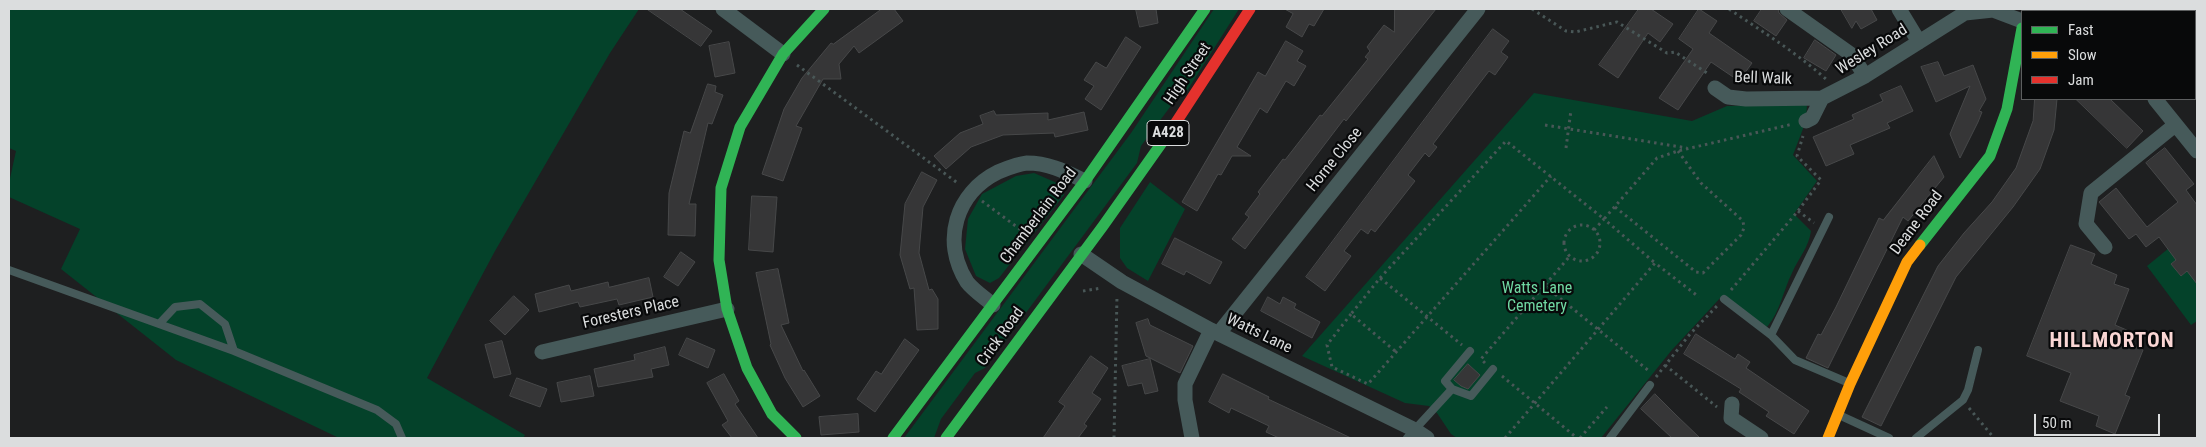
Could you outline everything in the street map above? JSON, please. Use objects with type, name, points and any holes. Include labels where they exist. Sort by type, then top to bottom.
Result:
[{"type":"main road","points":[[796,438],[772,414],[747,368],[727,309],[718,260],[721,188],[740,127],[783,54],[824,9]]},
{"type":"main road","name":"Chamberlain Road","points":[[893,438],[1085,181],[1205,9]]},
{"type":"main road","name":"High Street","points":[[1081,254],[1196,92],[1250,9]]},
{"type":"main road","name":"Deane Road","points":[[1828,438],[1850,384],[1907,262],[1990,156],[1999,138],[2006,117],[2021,34]]},
{"type":"main road","name":"Crick Road","points":[[946,438],[1081,254]]},
{"type":"street","points":[[722,9],[783,54]]},
{"type":"street","name":"Horne Close","points":[[1192,438],[1185,400],[1185,384],[1215,331],[1478,9]]},
{"type":"street","points":[[1787,9],[1852,55],[1865,76]]},
{"type":"street","points":[[1899,9],[1919,42]]},
{"type":"street","name":"Wesley Road","points":[[1822,98],[1865,76],[1965,12],[1993,10],[2015,16]]},
{"type":"street","name":"Bell Walk","points":[[1715,88],[1728,97],[1746,99],[1822,98]]},
{"type":"street","points":[[1809,120],[1822,98]]},
{"type":"street","points":[[2156,100],[2197,151]]},
{"type":"street","points":[[2105,247],[2086,224],[2091,193],[2175,124]]},
{"type":"street","points":[[993,305],[968,283],[958,260],[953,234],[961,206],[983,180],[1015,165],[1028,163],[1052,166],[1085,181]]},
{"type":"street","name":"Watts Lane","points":[[1081,254],[1119,287],[1215,331],[1416,436]]},
{"type":"street","name":"Foresters Place","points":[[542,352],[727,309]]},
{"type":"street","points":[[1727,416],[1761,438]]},
{"type":"lane","points":[[1771,335],[1829,217]]},
{"type":"lane","points":[[9,270],[234,351],[377,410],[396,424],[402,438]]},
{"type":"lane","points":[[1724,299],[1771,335],[1795,360],[1850,384]]},
{"type":"lane","points":[[160,323],[175,307],[200,304],[224,324],[234,351]]},
{"type":"lane","points":[[1916,438],[1963,400],[1968,390],[1978,350]]},
{"type":"lane","points":[[1470,351],[1444,381],[1452,389],[1470,396],[1493,370]]},
{"type":"lane","points":[[1610,438],[1650,385]]},
{"type":"lane","points":[[1416,436],[1452,389]]},
{"type":"lane","points":[[1838,414],[1889,438]]},
{"type":"path","name":"Bell Walk","points":[[1532,9],[1566,31],[1575,32],[1617,22],[1667,54],[1675,52],[1718,80],[1715,88]]},
{"type":"path","points":[[1729,9],[1774,37],[1784,48],[1809,64],[1838,91]]},
{"type":"path","points":[[783,54],[1039,244]]},
{"type":"path","points":[[1566,148],[1572,110]]},
{"type":"path","points":[[1594,230],[1657,158],[1690,148],[1809,120]]},
{"type":"path","points":[[1650,385],[1690,334],[1724,299],[1798,212],[1821,180],[1797,156],[1809,120]]},
{"type":"path","points":[[1545,126],[1690,148]]},
{"type":"path","points":[[1551,176],[1428,317],[1395,351],[1368,384],[1332,367],[1327,345],[1380,278],[1506,141],[1551,176],[1699,297]]},
{"type":"path","points":[[1615,207],[1696,272],[1703,273],[1741,235],[1744,228],[1743,221],[1701,183],[1678,151]]},
{"type":"path","points":[[1798,212],[1822,228]]},
{"type":"path","points":[[1583,226],[1594,230],[1598,235],[1600,246],[1595,256],[1585,261],[1574,260],[1570,256],[1566,251],[1565,239],[1572,229],[1583,226]]},
{"type":"path","points":[[1481,359],[1570,256]]},
{"type":"path","points":[[1506,438],[1655,262]]},
{"type":"path","points":[[1380,278],[1579,438],[1607,407]]},
{"type":"path","points":[[1545,286],[1649,371]]},
{"type":"path","points":[[1082,291],[1119,287],[1114,438]]},
{"type":"path","points":[[1351,314],[1395,351]]},
{"type":"path","points":[[1665,365],[1727,416]]},
{"type":"path","points":[[1963,400],[1994,438]]},
{"type":"green space","points":[[9,9],[639,9],[610,53],[495,251],[427,378],[525,435],[523,438],[339,438],[176,360],[61,269],[80,229],[9,197],[9,183],[16,151],[9,148]]},
{"type":"green space","points":[[1214,9],[1239,9],[1187,91],[1173,103],[1141,146],[1137,163],[985,368],[975,373],[941,419],[934,438],[904,438],[1131,133]]},
{"type":"green space","name":"Watts Lane Cemetery","points":[[1534,93],[1692,121],[1727,106],[1807,104],[1806,121],[1793,155],[1817,181],[1794,214],[1811,231],[1810,237],[1794,268],[1775,315],[1767,327],[1722,296],[1671,351],[1601,438],[1457,438],[1451,434],[1437,413],[1429,406],[1405,403],[1302,356]]},
{"type":"green space","points":[[1034,173],[1064,186],[1064,195],[999,278],[990,283],[976,276],[965,249],[968,219],[982,194],[1016,176]]},
{"type":"green space","points":[[1150,182],[1185,209],[1148,281],[1127,268],[1120,258],[1120,228]]},
{"type":"green space","points":[[2196,226],[2197,234],[2181,246],[2185,253],[2171,264],[2181,276],[2195,265],[2197,268],[2197,280],[2195,281],[2197,284],[2197,321],[2191,325],[2147,266]]},
{"type":"building","points":[[647,9],[680,9],[712,31],[701,46]]},
{"type":"building","points":[[882,9],[894,9],[903,21],[859,53],[854,46],[839,64],[841,79],[823,79],[796,126],[802,128],[783,181],[762,174],[784,109],[802,78],[831,43],[833,44]]},
{"type":"building","points":[[1136,9],[1156,9],[1158,23],[1140,27]]},
{"type":"building","points":[[1285,9],[1324,9],[1314,26],[1309,24],[1302,37],[1286,27],[1293,14]]},
{"type":"building","points":[[1395,9],[1436,9],[1346,121],[1344,119],[1245,249],[1232,239],[1249,217],[1245,214],[1260,194],[1258,192],[1283,159],[1285,160],[1320,115],[1322,116],[1368,59],[1365,57],[1370,51],[1367,47],[1384,25],[1394,32]]},
{"type":"building","points":[[1639,9],[1651,9],[1673,24],[1660,42],[1648,33],[1618,78],[1599,65]]},
{"type":"building","points":[[1699,9],[1717,21],[1709,33],[1752,63],[1739,81],[1711,62],[1678,110],[1659,98],[1693,49],[1679,39]]},
{"type":"building","points":[[1762,9],[1778,9],[1779,13],[1787,20],[1776,36],[1754,21]]},
{"type":"building","points":[[1841,9],[1871,9],[1877,20],[1861,29],[1856,21],[1852,28]]},
{"type":"building","points":[[1493,29],[1509,41],[1501,52],[1508,57],[1495,75],[1489,71],[1433,144],[1437,147],[1429,157],[1425,153],[1408,175],[1415,181],[1375,232],[1371,229],[1368,234],[1361,229],[1344,251],[1351,256],[1325,291],[1306,277]]},
{"type":"building","points":[[1126,37],[1141,47],[1101,110],[1085,99],[1094,86],[1084,80],[1096,62],[1106,68]]},
{"type":"building","points":[[1815,40],[1836,55],[1826,71],[1804,58]]},
{"type":"building","points":[[1286,41],[1303,51],[1297,61],[1306,66],[1294,86],[1286,81],[1267,113],[1260,108],[1237,147],[1251,156],[1232,156],[1221,175],[1218,174],[1197,211],[1182,202],[1258,72],[1265,76]]},
{"type":"building","points":[[729,42],[735,73],[715,77],[709,46]]},
{"type":"building","points":[[1938,62],[1944,76],[1973,65],[1986,99],[1979,111],[1982,112],[1978,122],[1960,158],[1950,134],[1970,86],[1936,102],[1921,67]]},
{"type":"building","points":[[708,84],[716,86],[715,92],[723,95],[712,124],[708,123],[689,204],[696,204],[695,236],[668,235],[669,193],[684,131],[690,133]]},
{"type":"building","points":[[1901,86],[1913,111],[1887,123],[1890,128],[1850,145],[1854,154],[1826,166],[1813,137],[1854,119],[1852,115],[1883,101],[1880,95]]},
{"type":"building","points":[[2035,100],[2057,100],[2054,130],[2040,169],[2013,207],[1956,277],[1881,426],[1862,417],[1938,266],[1992,202],[2016,168],[2033,121]]},
{"type":"building","points":[[2077,100],[2111,100],[2143,131],[2127,148]]},
{"type":"building","points":[[994,111],[996,115],[1048,113],[1048,120],[1084,112],[1088,130],[1055,137],[1054,133],[1003,135],[971,147],[946,169],[934,156],[960,133],[983,124],[980,116]]},
{"type":"building","points":[[2165,148],[2194,184],[2186,190],[2197,205],[2197,284],[2187,271],[2181,276],[2171,264],[2176,260],[2159,237],[2146,247],[2136,234],[2129,239],[2099,202],[2116,188],[2147,227],[2178,202],[2146,163]]},
{"type":"building","points":[[1934,156],[1944,177],[1908,221],[1903,217],[1828,368],[1806,358],[1818,334],[1821,335],[1836,307],[1879,218],[1883,220]]},
{"type":"building","points":[[922,172],[937,180],[923,207],[919,253],[929,290],[932,289],[938,299],[938,329],[917,330],[914,288],[910,289],[900,255],[905,204]]},
{"type":"building","points":[[752,196],[777,197],[773,252],[749,250]]},
{"type":"building","points":[[1175,238],[1222,262],[1210,284],[1186,271],[1184,275],[1162,264]]},
{"type":"building","points":[[2071,245],[2095,254],[2091,264],[2117,275],[2114,284],[2129,289],[2115,325],[2129,331],[2125,342],[2143,350],[2125,395],[2130,397],[2115,434],[2096,426],[2099,416],[2060,401],[2071,373],[2027,356]]},
{"type":"building","points":[[681,252],[695,262],[678,286],[664,277]]},
{"type":"building","points":[[778,269],[789,323],[781,325],[803,371],[820,396],[803,407],[785,378],[770,345],[756,273]]},
{"type":"building","points":[[649,278],[653,297],[619,305],[617,299],[580,307],[578,302],[539,312],[535,294],[569,285],[571,291],[608,282],[609,287]]},
{"type":"building","points":[[514,296],[529,310],[505,335],[490,321]]},
{"type":"building","points":[[1268,297],[1280,304],[1283,297],[1296,304],[1294,308],[1320,322],[1312,338],[1261,311]]},
{"type":"building","points":[[1148,319],[1150,325],[1193,346],[1180,373],[1146,356],[1136,323]]},
{"type":"building","points":[[1696,334],[1735,359],[1738,354],[1750,362],[1746,368],[1809,411],[1794,434],[1766,416],[1769,412],[1739,392],[1741,389],[1684,354]]},
{"type":"building","points":[[687,338],[715,350],[708,368],[679,355]]},
{"type":"building","points":[[905,339],[919,350],[875,412],[857,399],[876,371],[881,374]]},
{"type":"building","points":[[502,341],[511,374],[494,378],[485,345]]},
{"type":"building","points":[[665,347],[669,365],[651,369],[653,377],[598,387],[594,369],[635,360],[634,355]]},
{"type":"building","points":[[1091,356],[1108,368],[1092,393],[1101,399],[1084,424],[1087,426],[1078,438],[1043,438],[1065,406],[1059,402]]},
{"type":"building","points":[[1150,359],[1158,391],[1145,394],[1142,383],[1128,386],[1122,366]]},
{"type":"building","points":[[1468,364],[1480,375],[1468,389],[1454,380]]},
{"type":"building","points":[[724,374],[739,401],[735,404],[758,438],[732,438],[722,425],[728,421],[707,383]]},
{"type":"building","points":[[1223,374],[1269,397],[1268,399],[1351,438],[1279,438],[1266,432],[1269,426],[1231,408],[1229,413],[1209,402]]},
{"type":"building","points":[[590,376],[594,396],[561,402],[557,383]]},
{"type":"building","points":[[517,378],[547,389],[540,407],[510,396]]},
{"type":"building","points":[[1655,394],[1700,438],[1672,438],[1641,409]]},
{"type":"building","points":[[858,414],[859,432],[821,435],[819,417]]},
{"type":"traffic: fast","points":[[796,438],[772,414],[747,368],[727,309],[719,260],[721,188],[740,127],[783,54],[824,9]]},
{"type":"traffic: fast","points":[[893,438],[1085,181],[1205,9]]},
{"type":"traffic: fast","points":[[1920,245],[1990,156],[2007,109],[2021,33]]},
{"type":"traffic: fast","points":[[946,438],[1103,226],[1173,127]]},
{"type":"traffic: slow","points":[[1828,438],[1850,384],[1907,262],[1920,245]]},
{"type":"traffic: jam","points":[[1173,127],[1250,9]]},
{"type":"district","name":"HILLMORTON","points":[[2112,342]]}]
